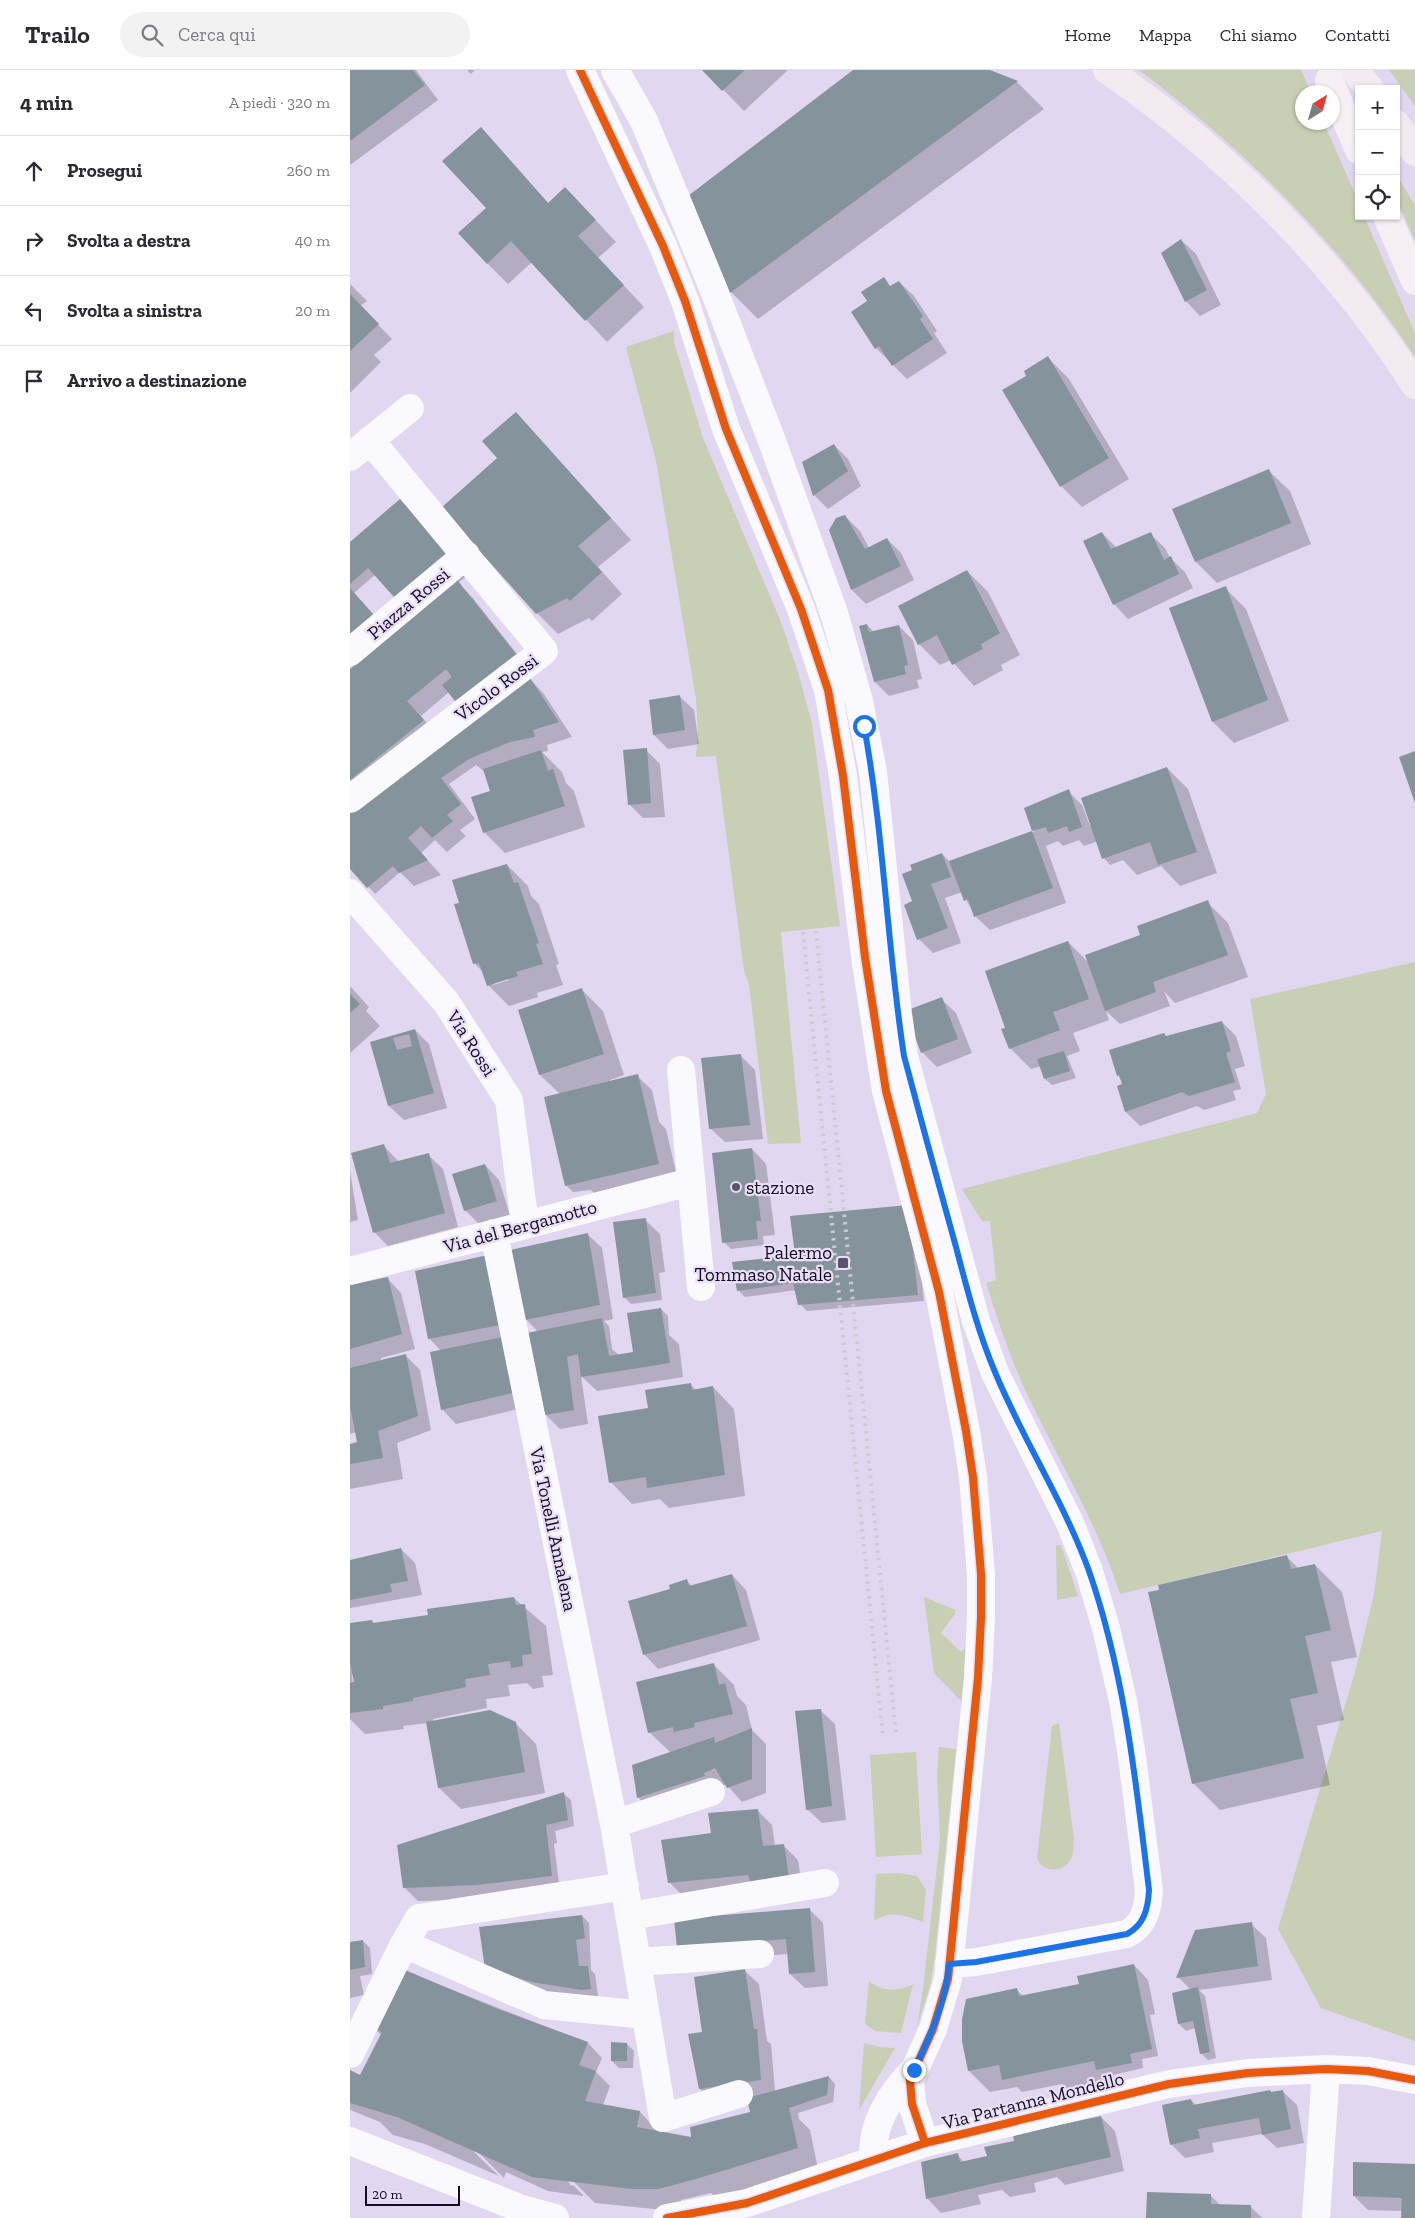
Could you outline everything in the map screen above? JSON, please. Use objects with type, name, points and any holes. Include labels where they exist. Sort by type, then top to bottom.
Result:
[{"type":"highway","points":[[1107,70],[1173,120],[1230,169],[1292,229],[1338,280],[1394,352],[1415,385]]},
{"type":"highway","points":[[1354,70],[1367,85]]},
{"type":"highway","points":[[1400,130],[1415,152]]},
{"type":"main road","points":[[1329,80],[1355,141]]},
{"type":"main road","points":[[1389,220],[1415,282]]},
{"type":"street","points":[[580,70],[663,246],[685,301],[726,429],[817,652],[828,690],[836,731],[869,986],[886,1092],[939,1292],[958,1381],[973,1477],[981,1574],[981,1618],[978,1678],[949,1964],[941,2006],[933,2029],[914,2070],[910,2092],[925,2143]]},
{"type":"street","points":[[615,70],[644,122],[714,288],[834,613],[859,701],[872,772],[904,1056],[924,1136],[976,1321],[995,1373],[1070,1523],[1089,1572],[1106,1628],[1123,1701],[1149,1890],[1148,1905],[1143,1920],[1135,1930],[1127,1934],[976,1962],[949,1964]]},
{"type":"street","points":[[410,408],[360,449],[466,555]]},
{"type":"street","name":"Piazza Rossi","points":[[350,652],[466,555]]},
{"type":"street","name":"Vicolo Rossi","points":[[350,799],[544,651],[466,555]]},
{"type":"street","name":"Via Rossi","points":[[350,893],[446,1002],[509,1100],[525,1225]]},
{"type":"street","points":[[681,1070],[690,1182],[702,1287]]},
{"type":"street","name":"Via del Bergamotto","points":[[350,1271],[690,1182]]},
{"type":"street","name":"Via Tonelli Annalena","points":[[494,1233],[614,1824],[663,2118],[739,2094]]},
{"type":"street","points":[[614,1824],[711,1792]]},
{"type":"street","points":[[630,1916],[825,1883]]},
{"type":"street","points":[[350,2054],[404,1944],[419,1918],[625,1886]]},
{"type":"street","points":[[404,1944],[544,2006],[646,2015]]},
{"type":"street","points":[[637,1962],[760,1954]]},
{"type":"street","points":[[1316,2218],[1326,2069]]},
{"type":"street","name":"Via Partanna Mondello","points":[[667,2218],[747,2203],[925,2143],[1170,2084],[1248,2073],[1326,2069],[1368,2071],[1415,2080]]},
{"type":"street","points":[[874,2160],[874,2141],[880,2121],[895,2092],[914,2070]]},
{"type":"street","points":[[350,2141],[522,2209],[555,2218]]},
{"type":"green space","points":[[1139,70],[1301,70],[1308,85],[1295,85],[1295,130],[1327,130],[1355,194],[1355,220],[1366,220],[1415,333],[1415,357],[1387,316],[1324,239],[1254,167]]},
{"type":"green space","points":[[1389,70],[1415,70],[1415,106],[1400,85]]},
{"type":"green space","points":[[1400,180],[1415,206],[1415,241],[1400,207]]},
{"type":"green space","points":[[674,331],[674,342],[703,438],[781,622],[798,672],[812,724],[840,926],[781,932],[801,1143],[768,1144],[749,984],[744,971],[716,756],[696,757],[698,734],[696,699],[656,461],[626,347]]},
{"type":"green space","points":[[1415,962],[1415,2041],[1321,2008],[1278,1929],[1355,1672],[1374,1594],[1382,1531],[1120,1594],[1089,1517],[1027,1394],[1010,1353],[986,1283],[996,1280],[990,1221],[982,1221],[962,1189],[1257,1113],[1266,1094],[1250,999]]},
{"type":"green space","points":[[1056,1545],[1061,1545],[1078,1596],[1057,1600]]},
{"type":"green space","points":[[924,1597],[955,1610],[955,1614],[941,1633],[961,1652],[966,1647],[962,1702],[934,1673]]},
{"type":"green space","points":[[1059,1723],[1074,1839],[1071,1859],[1063,1867],[1053,1870],[1044,1867],[1037,1858],[1052,1726]]},
{"type":"green space","points":[[939,1747],[956,1749],[935,1956],[930,1986],[917,2027],[940,1839],[937,1776]]},
{"type":"green space","points":[[916,1752],[922,1854],[876,1857],[870,1755]]},
{"type":"green space","points":[[900,1873],[917,1876],[926,1890],[923,1922],[898,1915],[887,1916],[874,1921],[876,1874]]},
{"type":"green space","points":[[869,1981],[874,1985],[890,1990],[913,1984],[901,2033],[875,2031],[865,2024]]},
{"type":"green space","points":[[864,2043],[879,2047],[895,2048],[859,2110]]},
{"type":"building","points":[[350,70],[413,70],[425,85],[350,141]]},
{"type":"building","points":[[702,70],[745,70],[722,91]]},
{"type":"building","points":[[853,70],[990,70],[1018,81],[730,293],[688,196]]},
{"type":"building","points":[[481,127],[548,203],[565,187],[596,220],[578,236],[624,285],[585,321],[511,241],[487,264],[458,233],[486,208],[442,161]]},
{"type":"building","points":[[1181,239],[1207,290],[1185,302],[1161,253]]},
{"type":"building","points":[[884,277],[890,286],[899,281],[923,316],[920,319],[933,339],[892,366],[879,346],[875,349],[851,312],[867,301],[861,292]]},
{"type":"building","points":[[350,294],[379,324],[350,351]]},
{"type":"building","points":[[1048,356],[1109,458],[1060,487],[1002,390],[1026,376],[1024,371]]},
{"type":"building","points":[[516,412],[611,518],[578,546],[602,572],[570,601],[567,598],[536,614],[441,508],[497,458],[482,441]]},
{"type":"building","points":[[834,444],[848,471],[813,496],[802,462]]},
{"type":"building","points":[[1269,469],[1291,523],[1195,562],[1172,509]]},
{"type":"building","points":[[400,499],[448,553],[394,597],[368,568],[350,584],[350,542]]},
{"type":"building","points":[[845,515],[865,549],[887,538],[901,566],[851,590],[829,530],[836,518]]},
{"type":"building","points":[[1102,532],[1111,549],[1151,532],[1164,560],[1171,556],[1179,574],[1113,605],[1083,541]]},
{"type":"building","points":[[967,570],[1000,633],[981,644],[983,649],[952,665],[937,635],[918,645],[898,606]]},
{"type":"building","points":[[458,581],[516,654],[455,701],[442,685],[452,677],[446,669],[407,701],[424,720],[350,780],[350,669]]},
{"type":"building","points":[[1226,586],[1268,700],[1212,722],[1169,608]]},
{"type":"building","points":[[350,588],[373,614],[350,634]]},
{"type":"building","points":[[867,624],[869,632],[899,625],[908,665],[904,666],[906,674],[874,682],[859,626]]},
{"type":"building","points":[[530,678],[559,722],[533,730],[535,737],[510,742],[469,759],[441,778],[461,804],[447,815],[453,821],[432,838],[421,826],[408,838],[428,860],[399,873],[393,866],[367,888],[350,869],[350,810]]},
{"type":"building","points":[[680,695],[685,730],[653,735],[649,700]]},
{"type":"building","points":[[647,748],[651,803],[628,805],[623,750]]},
{"type":"building","points":[[541,750],[548,771],[553,769],[565,806],[483,833],[471,797],[490,791],[483,769]]},
{"type":"building","points":[[1415,751],[1415,803],[1399,757]]},
{"type":"building","points":[[1167,767],[1197,852],[1158,865],[1150,842],[1102,859],[1081,798]]},
{"type":"building","points":[[1069,789],[1082,827],[1069,832],[1067,826],[1048,833],[1046,827],[1032,831],[1024,808]]},
{"type":"building","points":[[1032,831],[1053,888],[974,917],[968,899],[964,901],[949,861]]},
{"type":"building","points":[[942,853],[951,877],[931,884],[948,928],[917,940],[904,905],[912,901],[902,874],[912,870],[910,865]]},
{"type":"building","points":[[507,864],[514,883],[518,882],[539,943],[536,944],[543,964],[516,972],[518,976],[487,986],[479,963],[473,964],[454,904],[459,903],[452,880]]},
{"type":"building","points":[[1208,900],[1228,955],[1153,982],[1156,992],[1105,1011],[1085,955],[1140,935],[1137,926]]},
{"type":"building","points":[[1068,941],[1089,999],[1053,1012],[1060,1030],[1009,1049],[1001,1029],[1005,1028],[985,971]]},
{"type":"building","points":[[582,988],[604,1054],[539,1075],[518,1010]]},
{"type":"building","points":[[350,994],[360,1004],[350,1013]]},
{"type":"building","points":[[942,997],[958,1039],[921,1053],[905,1011]]},
{"type":"building","points":[[1222,1021],[1231,1051],[1226,1053],[1235,1082],[1189,1096],[1182,1092],[1125,1112],[1117,1086],[1122,1084],[1119,1075],[1117,1076],[1109,1050],[1164,1033],[1166,1036]]},
{"type":"building","points":[[415,1029],[434,1093],[388,1106],[370,1042]],"holes":[[[409,1034],[412,1046],[397,1050],[393,1038]]]},
{"type":"building","points":[[1064,1051],[1070,1071],[1044,1079],[1037,1059]]},
{"type":"building","points":[[741,1054],[750,1125],[709,1129],[701,1058]]},
{"type":"building","points":[[638,1074],[659,1164],[565,1186],[544,1097]]},
{"type":"building","points":[[384,1144],[390,1163],[429,1153],[445,1213],[373,1233],[351,1153]]},
{"type":"building","name":"stazione","points":[[752,1148],[761,1221],[756,1221],[758,1239],[722,1243],[712,1153]]},
{"type":"building","points":[[485,1164],[497,1201],[464,1211],[452,1174]]},
{"type":"building","points":[[908,1205],[918,1295],[798,1305],[793,1283],[737,1291],[732,1262],[795,1255],[790,1216]]},
{"type":"building","points":[[646,1218],[656,1293],[623,1298],[613,1222]]},
{"type":"building","points":[[588,1233],[600,1305],[525,1320],[510,1250]]},
{"type":"building","points":[[488,1255],[500,1325],[428,1339],[415,1271]]},
{"type":"building","points":[[388,1277],[402,1334],[350,1349],[350,1285]]},
{"type":"building","points":[[661,1308],[670,1363],[581,1377],[578,1354],[567,1357],[574,1410],[545,1415],[527,1333],[602,1318],[609,1356],[633,1352],[627,1313]]},
{"type":"building","points":[[503,1337],[512,1393],[441,1410],[430,1352]]},
{"type":"building","points":[[406,1354],[418,1416],[378,1431],[383,1458],[350,1464],[350,1444],[357,1442],[350,1406],[350,1368]]},
{"type":"building","points":[[691,1383],[692,1390],[713,1386],[725,1475],[647,1488],[646,1477],[609,1483],[598,1416],[648,1408],[645,1390]]},
{"type":"building","points":[[401,1548],[408,1581],[390,1584],[392,1592],[350,1600],[350,1560]]},
{"type":"building","points":[[1287,1555],[1291,1569],[1315,1564],[1331,1630],[1305,1636],[1318,1693],[1290,1699],[1304,1758],[1192,1784],[1148,1592],[1159,1590],[1158,1585]]},
{"type":"building","points":[[732,1574],[747,1626],[643,1655],[628,1601],[670,1589],[669,1585],[687,1579],[689,1586]]},
{"type":"building","points":[[514,1597],[516,1605],[525,1604],[532,1654],[522,1655],[523,1666],[511,1668],[510,1661],[488,1664],[490,1675],[465,1679],[466,1687],[413,1698],[413,1701],[383,1706],[383,1709],[350,1713],[350,1683],[354,1682],[350,1663],[350,1623],[372,1620],[373,1623],[428,1615],[427,1609]]},
{"type":"building","points":[[714,1663],[719,1685],[725,1683],[733,1714],[694,1723],[695,1727],[674,1732],[673,1727],[648,1733],[636,1682]]},
{"type":"building","points":[[821,1709],[832,1806],[806,1810],[795,1711]]},
{"type":"building","points":[[490,1710],[516,1722],[525,1772],[438,1788],[426,1722]]},
{"type":"building","points":[[752,1728],[752,1779],[727,1788],[715,1768],[704,1773],[705,1776],[637,1798],[632,1765],[714,1737],[715,1743]]},
{"type":"building","points":[[564,1792],[568,1820],[546,1825],[552,1876],[477,1885],[403,1888],[397,1845]]},
{"type":"building","points":[[758,1809],[763,1846],[784,1844],[789,1878],[751,1884],[748,1875],[668,1883],[661,1840],[711,1833],[708,1813]]},
{"type":"building","points":[[810,1908],[815,1972],[789,1974],[786,1939],[677,1948],[674,1919]]},
{"type":"building","points":[[582,1915],[585,1938],[576,1940],[579,1966],[588,1966],[591,1989],[581,1990],[532,1982],[485,1969],[479,1927]]},
{"type":"building","points":[[1252,1922],[1258,1966],[1176,1978],[1195,1930]]},
{"type":"building","points":[[363,1940],[365,1967],[350,1970],[350,1942]]},
{"type":"building","points":[[1134,1964],[1152,2049],[1130,2054],[1132,2063],[1096,2070],[1094,2061],[1002,2080],[999,2065],[968,2071],[962,2041],[962,2019],[966,1999],[1017,1988],[1019,1996],[1079,1984],[1077,1976]]},
{"type":"building","points":[[398,1967],[495,2008],[588,2042],[579,2065],[596,2071],[585,2101],[640,2111],[637,2127],[691,2137],[690,2127],[750,2112],[747,2098],[829,2076],[827,2095],[789,2108],[798,2148],[696,2179],[658,2189],[632,2189],[532,2177],[397,2117],[350,2103],[350,2070],[360,2075],[382,2032],[371,2027]]},
{"type":"building","points":[[745,1969],[754,2029],[757,2029],[761,2080],[699,2089],[688,2034],[702,2032],[694,1977]]},
{"type":"building","points":[[1198,1987],[1210,2052],[1200,2054],[1193,2021],[1178,2024],[1172,1993]]},
{"type":"building","points":[[611,2042],[627,2043],[627,2061],[611,2061]]},
{"type":"building","points":[[1270,2090],[1271,2092],[1283,2090],[1291,2129],[1262,2135],[1259,2118],[1198,2129],[1200,2138],[1170,2145],[1162,2105],[1191,2099],[1193,2105]]},
{"type":"building","points":[[1101,2116],[1111,2157],[926,2199],[921,2162],[958,2153],[960,2162],[987,2156],[984,2147],[1014,2141],[1013,2135]]},
{"type":"building","points":[[1353,2162],[1415,2164],[1415,2218],[1401,2218],[1402,2198],[1353,2196]]},
{"type":"building","points":[[1147,2192],[1211,2194],[1211,2204],[1251,2205],[1251,2218],[1146,2218]]},
{"type":"railway","points":[[816,931],[896,1734]]},
{"type":"railway","points":[[803,932],[883,1738]]},
{"type":"cycle path","points":[[580,70],[663,246],[685,301],[726,429],[801,609],[828,690],[843,776],[865,957],[886,1091],[939,1292],[966,1431],[973,1477],[981,1574],[978,1678],[948,1979],[933,2029],[910,2080],[912,2104],[925,2143]]},
{"type":"cycle path","points":[[667,2218],[747,2203],[925,2143],[1169,2084],[1248,2073],[1326,2069],[1368,2071],[1415,2080]]},
{"type":"place","name":"stazione","points":[[736,1187]]},
{"type":"place","name":"Palermo Tommaso Natale","points":[[843,1263]]},
{"type":"route","points":[[864,726],[872,772],[904,1056],[924,1136],[976,1321],[995,1373],[1070,1523],[1089,1572],[1106,1628],[1123,1701],[1149,1890],[1148,1905],[1143,1920],[1135,1930],[1127,1934],[976,1962],[949,1964],[948,1978],[941,2006],[933,2029],[914,2070]]}]
